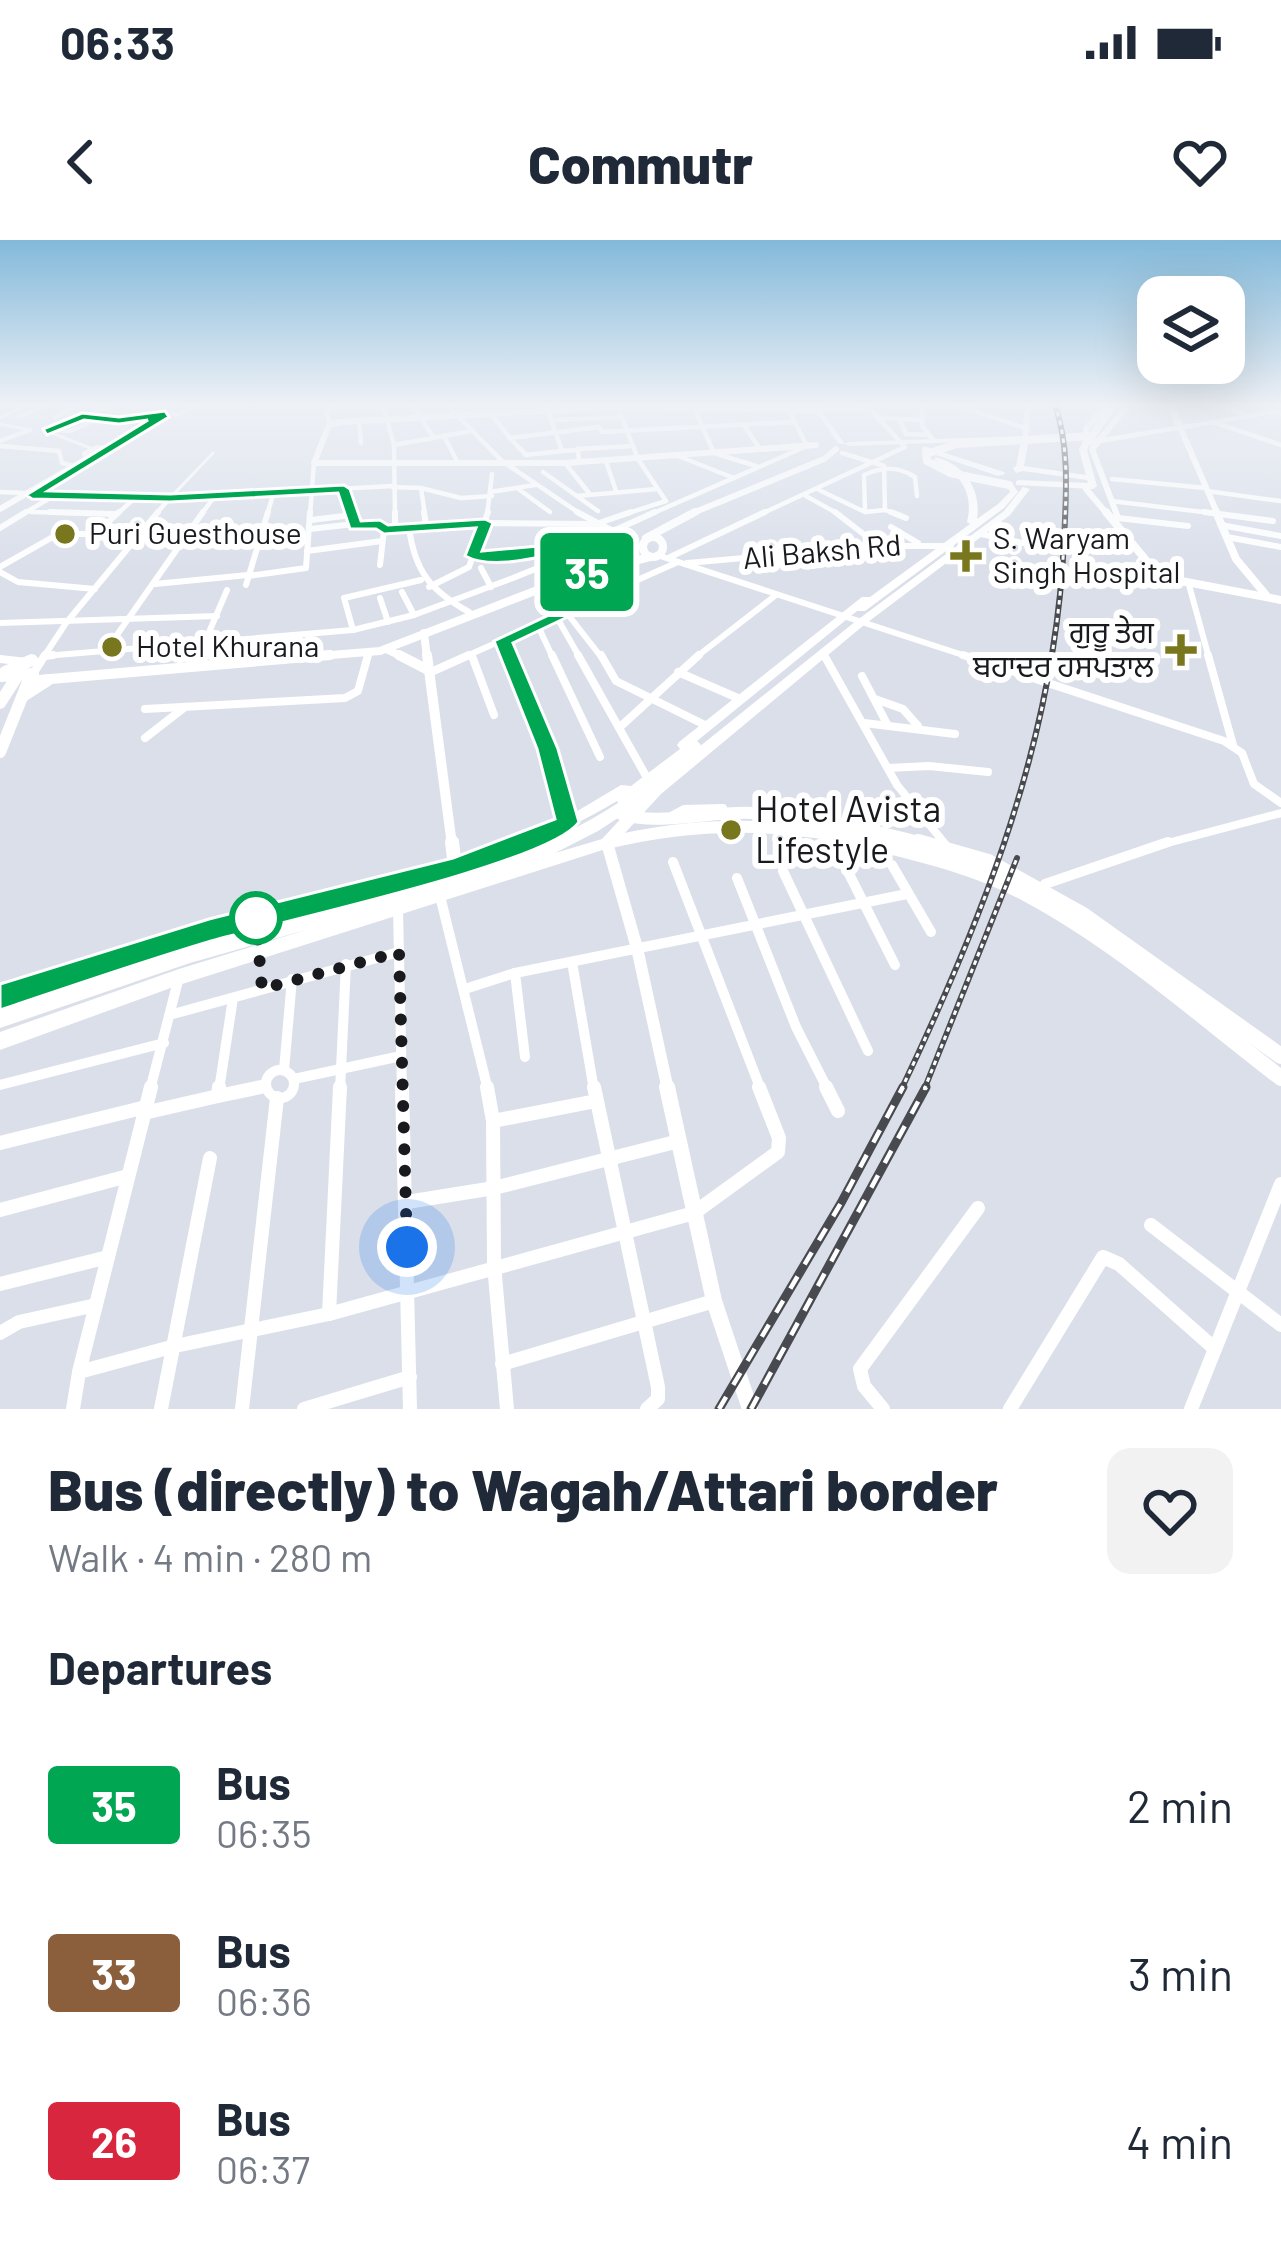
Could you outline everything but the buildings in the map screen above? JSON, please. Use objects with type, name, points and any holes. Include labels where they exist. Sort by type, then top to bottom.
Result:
[{"type":"highway","points":[[0,1019],[398,910],[607,843],[624,819],[656,790],[860,622],[962,548],[976,528],[976,509],[962,473],[939,460]]},
{"type":"highway","points":[[965,460],[1018,478],[1087,483]]},
{"type":"highway","points":[[970,460],[1018,478],[1087,483]]},
{"type":"highway","points":[[0,997],[209,931],[455,867],[561,827],[646,776],[939,545],[1020,502],[1022,460]]},
{"type":"highway","points":[[1084,460],[1087,483]]},
{"type":"highway","points":[[0,1031],[177,969],[510,865],[570,841],[638,797],[868,611],[1018,478]]},
{"type":"highway","points":[[0,1008],[219,937],[508,858],[565,836],[647,783],[1018,478]]},
{"type":"highway","points":[[604,804],[624,819]]},
{"type":"highway","points":[[561,827],[549,841],[552,848],[573,856]]},
{"type":"highway","points":[[0,1041],[177,969]]},
{"type":"main road","points":[[645,539],[660,538],[815,460]]},
{"type":"main road","points":[[645,539],[658,528],[823,460]]},
{"type":"main road","points":[[927,460],[943,471],[1018,478]]},
{"type":"main road","points":[[1096,460],[1124,534]]},
{"type":"main road","points":[[1194,460],[1244,588],[1230,592]]},
{"type":"main road","points":[[1087,483],[1160,578],[1280,602]]},
{"type":"main road","points":[[660,538],[663,558]]},
{"type":"main road","points":[[645,539],[663,558]]},
{"type":"main road","points":[[16,704],[48,680],[388,650],[469,612],[586,571],[663,558]]},
{"type":"main road","points":[[1236,559],[1263,593],[1280,602]]},
{"type":"main road","points":[[0,700],[22,670],[375,646],[424,634],[586,571]]},
{"type":"main road","points":[[424,634],[455,867],[449,894]]},
{"type":"main road","points":[[388,650],[428,672]]},
{"type":"main road","points":[[22,670],[48,680]]},
{"type":"main road","points":[[0,752],[22,670]]},
{"type":"main road","points":[[624,819],[758,813],[985,873],[1076,924],[1281,1078]]},
{"type":"main road","points":[[607,843],[710,824],[903,838],[988,862],[1032,883],[1281,1056]]},
{"type":"street","points":[[61,460],[72,467]]},
{"type":"street","points":[[0,511],[82,460]]},
{"type":"street","points":[[22,670],[208,460]]},
{"type":"street","points":[[155,584],[247,579],[305,568],[316,460]]},
{"type":"street","points":[[314,463],[630,460]]},
{"type":"street","points":[[638,460],[669,504]]},
{"type":"street","points":[[687,460],[735,478]]},
{"type":"street","points":[[738,460],[779,478]]},
{"type":"street","points":[[473,556],[524,556],[564,547],[617,530],[777,460]]},
{"type":"street","points":[[869,460],[915,477],[917,496]]},
{"type":"street","points":[[428,672],[606,595],[663,558],[864,476],[886,460]]},
{"type":"street","points":[[395,461],[395,529]]},
{"type":"street","points":[[505,461],[596,524],[669,504]]},
{"type":"street","points":[[609,461],[616,491]]},
{"type":"street","points":[[565,463],[589,493]]},
{"type":"street","points":[[823,492],[880,465]]},
{"type":"street","points":[[880,465],[885,510]]},
{"type":"street","points":[[543,472],[598,511]]},
{"type":"street","points":[[429,587],[468,568],[485,523],[491,474]]},
{"type":"street","points":[[864,476],[865,512]]},
{"type":"street","points":[[1112,479],[1280,500]]},
{"type":"street","points":[[0,492],[170,498],[392,486],[461,497],[535,485]]},
{"type":"street","points":[[421,488],[426,525]]},
{"type":"street","points":[[517,488],[550,512]]},
{"type":"street","points":[[344,489],[353,519]]},
{"type":"street","points":[[577,496],[657,489]]},
{"type":"street","points":[[823,492],[865,512],[885,510],[906,518]]},
{"type":"street","points":[[1208,492],[1269,505]]},
{"type":"street","points":[[247,579],[273,495]]},
{"type":"street","points":[[0,528],[53,496]]},
{"type":"street","points":[[806,496],[853,523],[879,546]]},
{"type":"street","points":[[105,652],[214,497]]},
{"type":"street","points":[[96,533],[135,498]]},
{"type":"street","points":[[1111,501],[1273,521]]},
{"type":"street","points":[[31,512],[115,514]]},
{"type":"street","points":[[1118,518],[1188,526]]},
{"type":"street","points":[[310,525],[353,519],[380,524],[384,530],[380,565]]},
{"type":"street","points":[[384,530],[485,523],[596,524],[645,539]]},
{"type":"street","points":[[1221,525],[1281,536]]},
{"type":"street","points":[[892,527],[919,544]]},
{"type":"street","points":[[409,528],[409,554],[421,580],[469,612]]},
{"type":"street","points":[[976,528],[1051,549]]},
{"type":"street","points":[[95,589],[18,582],[0,570],[51,536],[139,535]]},
{"type":"street","points":[[1226,537],[1281,547]]},
{"type":"street","points":[[307,551],[382,541]]},
{"type":"street","name":"Ali Baksh Rd","points":[[663,558],[919,544],[962,548]]},
{"type":"street","points":[[564,547],[606,595]]},
{"type":"street","points":[[0,659],[22,670],[105,652],[353,630],[414,615],[491,587],[550,563],[564,547]]},
{"type":"street","points":[[663,558],[1233,746],[1242,753],[1254,784],[1281,803]]},
{"type":"street","points":[[481,568],[491,587]]},
{"type":"street","points":[[353,630],[344,598],[421,580]]},
{"type":"street","points":[[1189,586],[1233,746]]},
{"type":"street","points":[[204,644],[227,590]]},
{"type":"street","points":[[402,592],[414,615]]},
{"type":"street","points":[[620,727],[678,672],[776,596]]},
{"type":"street","points":[[380,598],[388,622]]},
{"type":"street","points":[[561,614],[592,641],[612,677],[707,726]]},
{"type":"street","points":[[561,614],[646,776]]},
{"type":"street","points":[[0,623],[218,616]]},
{"type":"street","points":[[537,624],[600,757]]},
{"type":"street","points":[[503,641],[547,749],[561,827]]},
{"type":"street","points":[[673,815],[684,808],[766,808],[877,827],[946,845],[908,802],[823,652]]},
{"type":"street","points":[[145,709],[352,697],[369,653]]},
{"type":"street","points":[[472,656],[494,715]]},
{"type":"street","points":[[678,672],[740,700]]},
{"type":"street","points":[[862,676],[887,724]]},
{"type":"street","points":[[874,699],[902,709],[918,726]]},
{"type":"street","points":[[145,738],[185,707]]},
{"type":"street","points":[[864,723],[955,734]]},
{"type":"street","points":[[888,768],[929,766],[988,772]]},
{"type":"street","points":[[1046,884],[1186,836],[1281,813]]},
{"type":"street","points":[[607,843],[637,948],[715,1301],[750,1409]]},
{"type":"street","points":[[79,1372],[175,1346],[329,1314],[694,1213],[778,1152],[781,1143],[673,862]]},
{"type":"street","points":[[843,862],[895,965]]},
{"type":"street","points":[[892,865],[931,932]]},
{"type":"street","points":[[783,871],[868,1051]]},
{"type":"street","points":[[737,878],[796,1028],[838,1112]]},
{"type":"street","points":[[449,894],[493,1121],[494,1265],[507,1409]]},
{"type":"street","points":[[465,989],[515,973],[907,894]]},
{"type":"street","points":[[398,910],[410,1409]]},
{"type":"street","points":[[172,1014],[399,952]]},
{"type":"street","points":[[572,962],[596,1101],[658,1394],[647,1409]]},
{"type":"street","points":[[329,1314],[346,964]]},
{"type":"street","points":[[74,1409],[79,1372],[172,1014],[177,969]]},
{"type":"street","points":[[515,973],[525,1057]]},
{"type":"street","points":[[0,1143],[218,1096],[291,1090],[292,980]]},
{"type":"street","points":[[218,1096],[233,998]]},
{"type":"street","points":[[0,1085],[164,1043]]},
{"type":"street","points":[[242,1409],[271,1092],[289,1075],[342,1070],[401,1056]]},
{"type":"street","points":[[493,1121],[596,1101]]},
{"type":"street","points":[[407,1202],[494,1188],[679,1141]]},
{"type":"street","points":[[161,1409],[210,1158]]},
{"type":"street","points":[[0,1210],[128,1177]]},
{"type":"street","points":[[1191,1409],[1281,1184]]},
{"type":"street","points":[[883,1409],[864,1386],[860,1369],[978,1208]]},
{"type":"street","points":[[1150,1225],[1281,1325]]},
{"type":"street","points":[[0,1284],[108,1257]]},
{"type":"street","points":[[1010,1409],[1103,1257],[1119,1264],[1216,1349]]},
{"type":"street","points":[[502,1364],[715,1301]]},
{"type":"street","points":[[0,1334],[19,1322],[96,1305]]},
{"type":"street","points":[[304,1409],[410,1377]]},
{"type":"railway","points":[[901,1090],[961,958],[1031,755],[1058,614],[1065,460]]},
{"type":"railway","points":[[924,1090],[1017,858]]},
{"type":"railway","points":[[719,1409],[841,1203],[903,1087]]},
{"type":"railway","points":[[751,1409],[926,1087]]},
{"type":"bus line","name":"35","points":[[0,997],[209,931],[455,867],[554,832],[568,822],[547,749],[503,641],[606,595],[582,573],[590,572],[566,547],[524,556],[473,556],[485,523],[384,530],[380,524],[356,526],[344,489],[170,498],[32,495],[84,460]]},
{"type":"place","name":"Puri Guesthouse","points":[[65,534]]},
{"type":"place","name":"S. Waryam Singh Hospital","points":[[966,556]]},
{"type":"place","name":"Hotel Khurana","points":[[112,647]]},
{"type":"place","name":"ਗੁਰੂ ਤੇਗ ਬਹਾਦਰ ਹਸਪਤਾਲ","points":[[1181,650]]},
{"type":"place","name":"Hotel Avista Lifestyle","points":[[731,830]]},
{"type":"route","points":[[256,918],[262,989],[399,952],[407,1247]]}]
